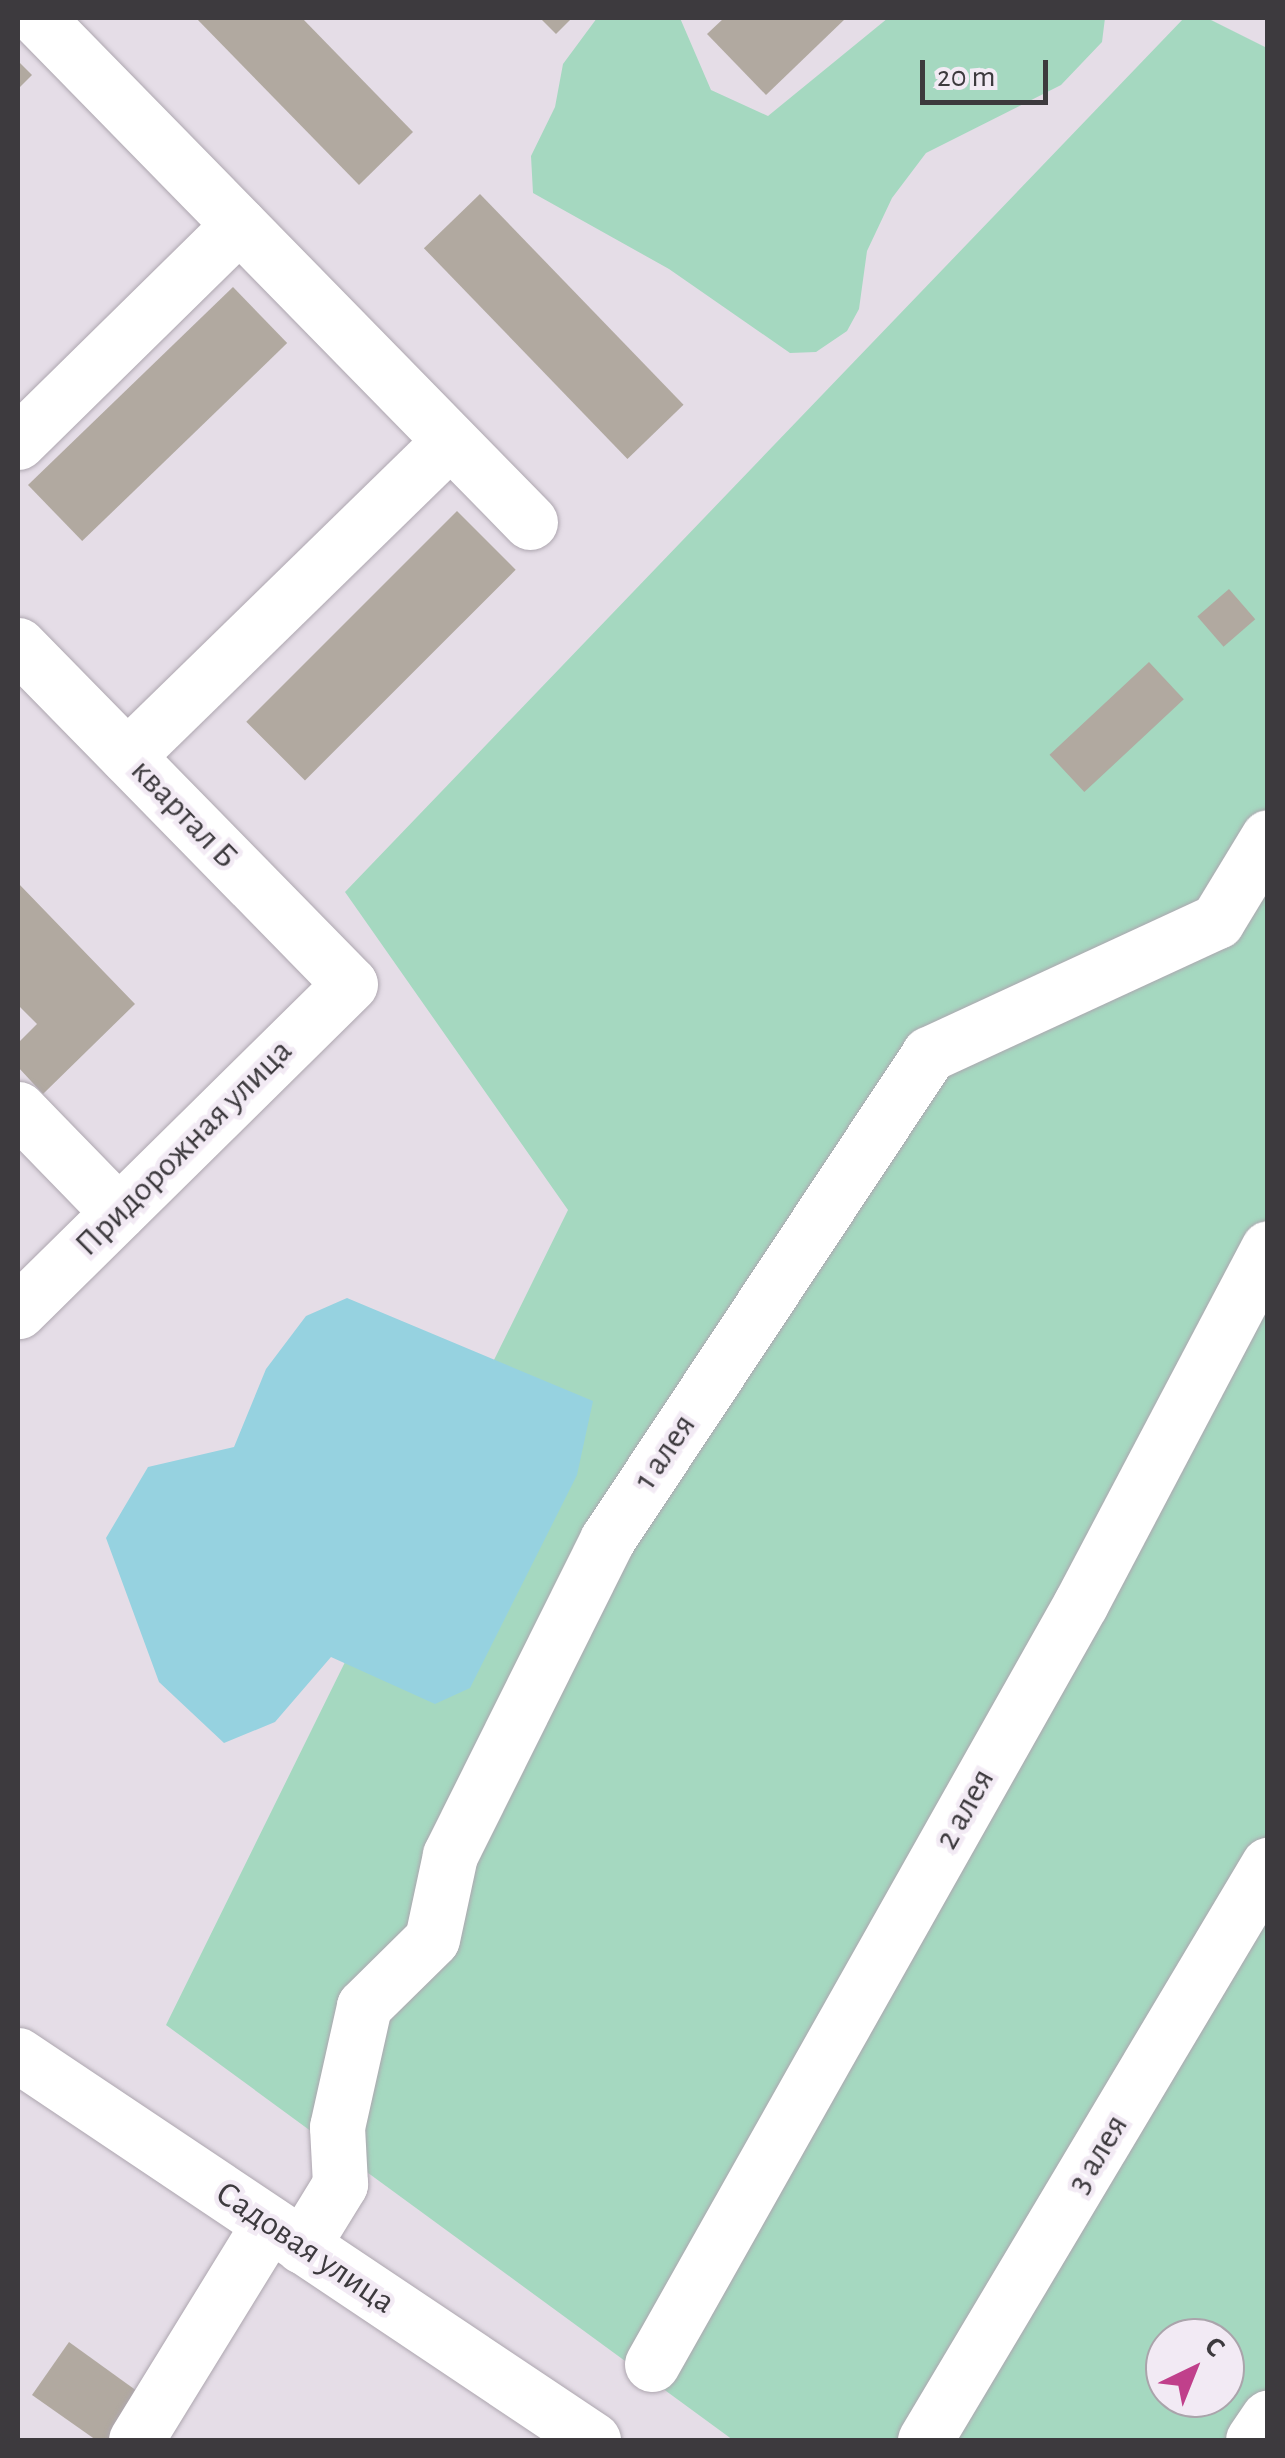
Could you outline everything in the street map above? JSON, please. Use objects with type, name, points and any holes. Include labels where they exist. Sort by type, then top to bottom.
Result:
[{"type":"street","points":[[36,18],[530,522]]},
{"type":"street","points":[[18,442],[239,226]]},
{"type":"street","points":[[127,756],[450,441]]},
{"type":"street","name":"квартал Б","points":[[23,662],[127,756],[350,984]]},
{"type":"street","name":"1 алея","points":[[136,2440],[286,2235],[340,2184],[337,2127],[364,2006],[432,1939],[450,1855],[607,1540],[929,1054],[1217,921],[1268,836]]},
{"type":"street","name":"Придорожная улица","points":[[18,1312],[350,984]]},
{"type":"street","points":[[18,1109],[118,1212]]},
{"type":"street","name":"2 алея","points":[[652,2364],[1082,1603],[1268,1248]]},
{"type":"street","name":"3 алея","points":[[925,2440],[1268,1865]]},
{"type":"street","name":"Садовая улица","points":[[18,2056],[593,2440]]},
{"type":"street","points":[[1253,2440],[1268,2418]]},
{"type":"green space","points":[[597,18],[680,18],[711,90],[768,116],[888,18],[1105,18],[1102,42],[1061,85],[926,153],[892,198],[867,251],[859,309],[847,331],[816,352],[790,353],[669,269],[533,193],[531,156],[555,107],[563,64]]},
{"type":"green space","points":[[1184,18],[1207,18],[1267,48],[1267,2440],[733,2440],[166,2025],[568,1210],[345,892]]},
{"type":"water","points":[[347,1298],[593,1401],[577,1475],[470,1688],[435,1704],[331,1657],[275,1722],[224,1743],[159,1682],[106,1538],[148,1467],[234,1447],[266,1369],[306,1316]]},
{"type":"building","points":[[196,18],[302,18],[413,132],[359,185]]},
{"type":"building","points":[[540,18],[572,18],[556,34]]},
{"type":"building","points":[[724,18],[846,18],[766,95],[707,34]]},
{"type":"building","points":[[18,61],[32,75],[18,89]]},
{"type":"building","points":[[480,194],[684,405],[627,459],[424,248]]},
{"type":"building","points":[[233,287],[287,343],[82,541],[28,485]]},
{"type":"building","points":[[457,511],[516,570],[305,780],[246,722]]},
{"type":"building","points":[[1229,589],[1255,619],[1224,647],[1197,617]]},
{"type":"building","points":[[1149,662],[1184,699],[1084,792],[1050,755]]},
{"type":"building","points":[[18,883],[135,1004],[43,1094],[18,1067],[18,1043],[37,1024],[18,1005]]},
{"type":"building","points":[[69,2342],[148,2399],[118,2440],[96,2440],[32,2395]]}]
